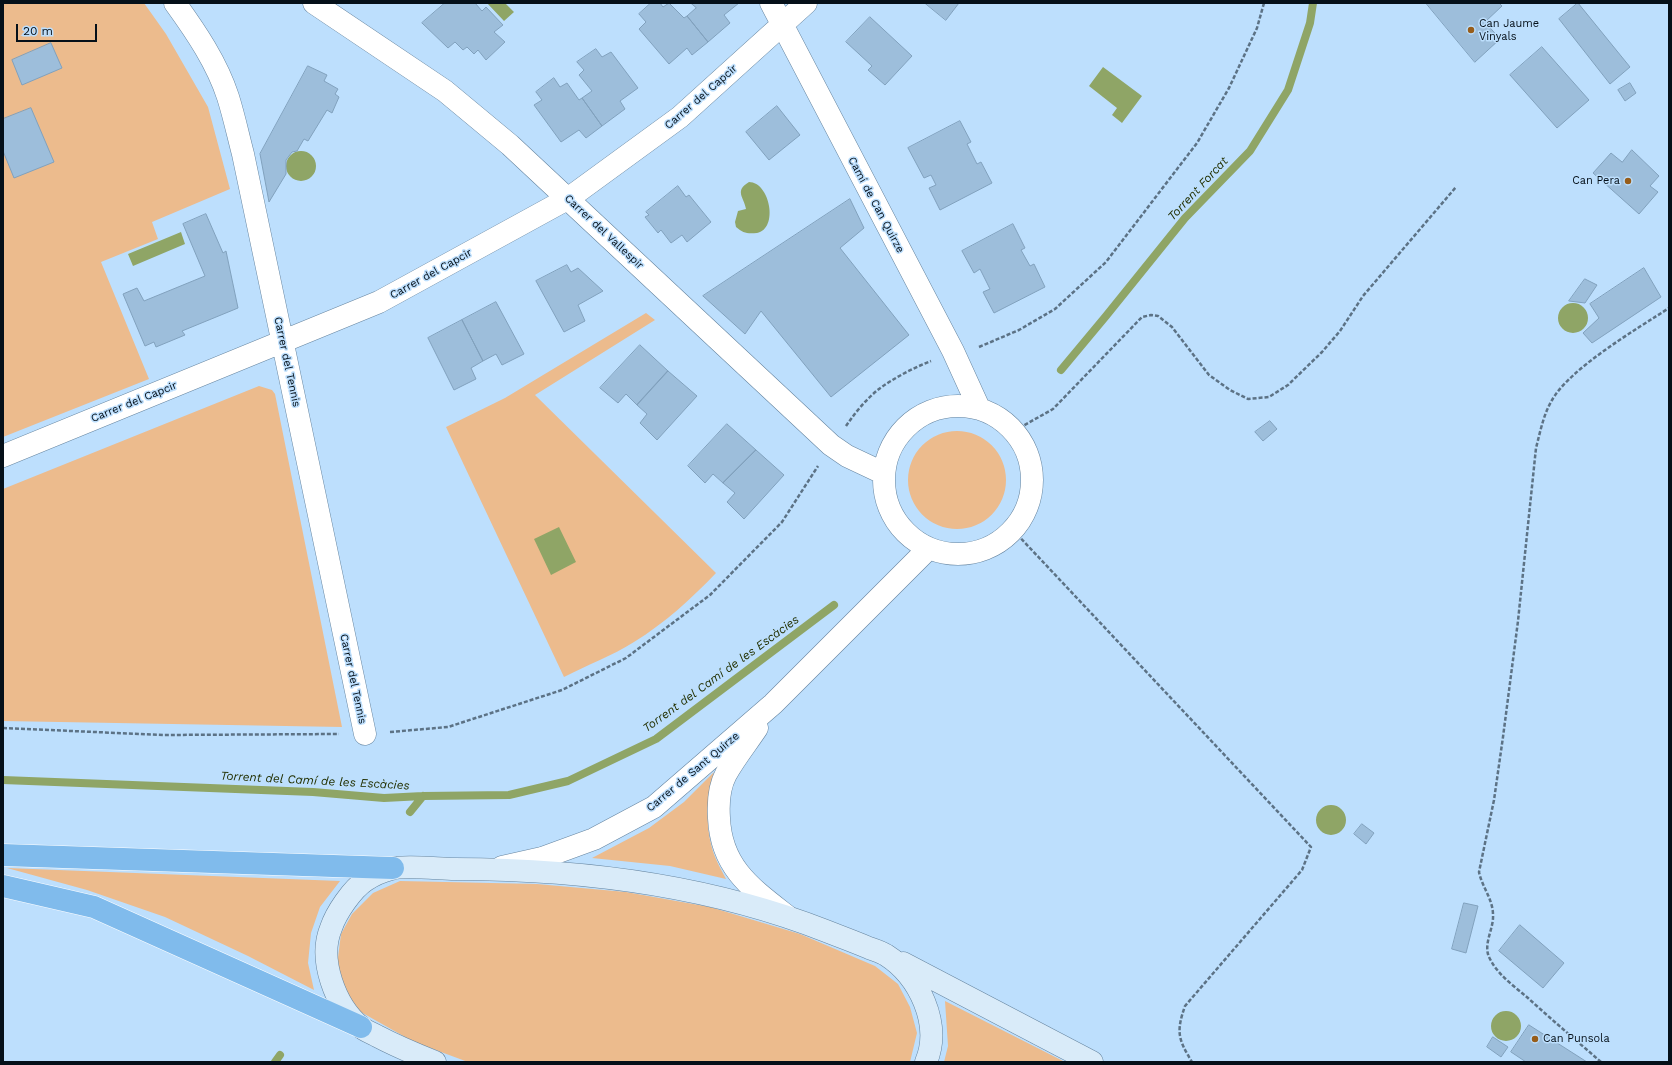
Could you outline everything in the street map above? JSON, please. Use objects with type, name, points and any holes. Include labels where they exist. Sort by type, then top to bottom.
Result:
[{"type":"highway","points":[[3,856],[392,868]]},
{"type":"highway","points":[[3,886],[94,907],[361,1027]]},
{"type":"main road","points":[[435,1062],[402,1049],[361,1027],[343,1007],[332,986],[328,966],[327,948],[330,929],[338,912],[351,894],[365,880],[392,868],[494,868],[572,873],[720,897],[787,916],[885,954],[1092,1062]]},
{"type":"main road","points":[[885,954],[908,973],[927,1005],[931,1039],[926,1062]]},
{"type":"street","name":"Carrer del Tennis","points":[[175,3],[212,60],[228,97],[243,154],[365,734]]},
{"type":"street","name":"Carrer del Vallespir","points":[[314,3],[445,91],[510,145],[569,198],[831,445],[847,456],[883,473]]},
{"type":"street","name":"Camí de Can Quirze","points":[[771,3],[953,351],[979,408]]},
{"type":"street","name":"Carrer del Capcir","points":[[3,456],[379,302],[569,198],[680,117],[806,3]]},
{"type":"street","points":[[952,405],[979,408],[1003,420],[1014,431],[1021,440],[1031,465],[1032,492],[1023,518],[1005,538],[982,552],[955,555],[928,549],[908,536],[893,518],[885,497],[883,473],[890,448],[905,426],[927,412],[952,405]]},
{"type":"street","name":"Carrer de Sant Quirze","points":[[494,868],[542,858],[594,839],[654,807],[773,704],[928,549]]},
{"type":"street","name":"Carrer de Sant Quirze","points":[[773,704],[727,773],[721,785],[718,808],[720,834],[726,855],[739,875],[759,894],[787,916]]},
{"type":"path","points":[[3,728],[163,735],[365,734],[448,727],[562,690],[626,658],[710,594],[782,522],[831,445],[857,411],[878,389],[916,367],[953,351],[975,348],[1019,330],[1055,309],[1106,262],[1197,143],[1229,88],[1257,28],[1264,3]]},
{"type":"path","points":[[1014,431],[1053,409],[1142,317],[1151,315],[1158,316],[1172,327],[1210,374],[1230,390],[1248,399],[1269,397],[1288,385],[1322,352],[1340,331],[1363,296],[1456,187]]},
{"type":"path","points":[[1601,1062],[1504,978],[1489,959],[1487,950],[1488,938],[1493,926],[1494,914],[1491,900],[1481,881],[1479,872],[1494,800],[1503,737],[1518,621],[1536,448],[1540,430],[1551,402],[1563,384],[1595,358],[1669,308]]},
{"type":"path","points":[[1013,530],[1311,847],[1302,870],[1185,1006],[1179,1023],[1179,1038],[1192,1062]]},
{"type":"shaded area","points":[[3,3],[144,3],[166,34],[208,107],[230,189],[152,222],[158,239],[101,262],[149,379],[3,437]]},
{"type":"shaded area","points":[[487,3],[505,3],[514,12],[504,21]]},
{"type":"shaded area","points":[[1103,67],[1142,96],[1122,123],[1112,115],[1117,108],[1089,86]]},
{"type":"shaded area","points":[[301,151],[307,152],[315,160],[315,172],[307,180],[301,181],[295,180],[287,172],[286,166],[287,160],[295,152]]},
{"type":"shaded area","points":[[749,182],[756,184],[762,189],[767,197],[769,206],[770,215],[768,223],[764,230],[757,233],[743,232],[736,227],[735,222],[738,211],[746,209],[741,191],[744,185]]},
{"type":"shaded area","points":[[181,232],[185,244],[133,266],[128,254]]},
{"type":"shaded area","points":[[1573,303],[1584,307],[1588,318],[1584,329],[1573,333],[1562,329],[1558,318],[1562,307]]},
{"type":"shaded area","points":[[646,313],[655,320],[535,395],[716,573],[677,610],[645,635],[617,652],[564,677],[446,427],[505,398]]},
{"type":"shaded area","points":[[259,386],[272,390],[275,394],[342,727],[3,721],[3,489]]},
{"type":"shaded area","points":[[957,431],[976,435],[992,445],[1002,461],[1006,480],[1002,499],[992,515],[976,525],[957,529],[938,525],[922,515],[912,499],[908,480],[912,461],[922,445],[938,435]]},
{"type":"shaded area","points":[[559,527],[576,562],[551,575],[534,539]]},
{"type":"shaded area","points":[[714,772],[708,800],[708,829],[713,852],[726,879],[670,866],[592,858],[649,828],[684,802]]},
{"type":"shaded area","points":[[1331,805],[1342,809],[1346,820],[1342,831],[1331,835],[1320,831],[1316,820],[1320,809]]},
{"type":"shaded area","points":[[7,868],[340,881],[320,907],[311,933],[308,963],[314,990],[248,956],[165,917],[87,890]]},
{"type":"shaded area","points":[[400,881],[537,884],[626,892],[710,907],[800,934],[875,966],[898,984],[910,1007],[917,1033],[910,1062],[468,1062],[414,1042],[359,1011],[346,992],[337,965],[341,934],[352,914],[373,893]]},
{"type":"shaded area","points":[[945,1001],[1065,1062],[944,1062],[948,1046]]},
{"type":"shaded area","points":[[1506,1011],[1517,1015],[1521,1026],[1517,1037],[1506,1041],[1495,1037],[1491,1026],[1495,1015]]},
{"type":"building","points":[[445,3],[475,3],[482,11],[486,7],[503,25],[494,32],[505,42],[486,60],[478,50],[474,54],[467,47],[463,50],[455,42],[448,48],[422,23]]},
{"type":"building","points":[[651,3],[660,3],[663,7],[669,3],[684,18],[687,16],[708,42],[692,55],[687,48],[669,64],[639,29],[646,22],[639,14]]},
{"type":"building","points":[[691,3],[739,3],[724,15],[730,23],[708,42],[687,16],[696,8]]},
{"type":"building","points":[[925,3],[959,3],[946,20]]},
{"type":"building","name":"Can Jaume Vinyals","points":[[1426,3],[1499,3],[1502,6],[1485,22],[1500,39],[1475,62]]},
{"type":"building","points":[[1578,3],[1630,67],[1610,84],[1559,19]]},
{"type":"building","points":[[870,17],[912,56],[885,85],[868,70],[872,66],[846,42]]},
{"type":"building","points":[[51,43],[62,68],[22,85],[12,60]]},
{"type":"building","points":[[1542,47],[1589,100],[1557,128],[1510,75]]},
{"type":"building","points":[[596,49],[602,57],[611,52],[638,88],[620,101],[625,109],[602,126],[582,98],[592,91],[579,75],[584,70],[577,62]]},
{"type":"building","points":[[308,66],[327,75],[324,81],[338,89],[335,94],[339,97],[332,113],[327,110],[308,141],[304,139],[297,151],[292,152],[286,160],[286,174],[269,202],[260,154]]},
{"type":"building","points":[[554,78],[560,87],[567,83],[579,100],[582,98],[602,126],[586,138],[579,130],[561,142],[534,105],[542,100],[536,92]]},
{"type":"building","points":[[1630,83],[1636,93],[1625,101],[1618,90]]},
{"type":"building","points":[[777,106],[800,135],[769,160],[746,132]]},
{"type":"building","points":[[31,108],[54,162],[14,178],[3,151],[3,119]]},
{"type":"building","points":[[960,121],[971,142],[967,144],[977,164],[981,162],[992,183],[940,210],[929,188],[936,185],[931,175],[924,178],[908,148]]},
{"type":"building","name":"Can Pera","points":[[1632,150],[1659,176],[1650,186],[1658,192],[1639,214],[1593,173],[1611,153],[1622,162]]},
{"type":"building","points":[[678,186],[686,197],[689,195],[711,222],[687,242],[682,235],[671,243],[661,230],[658,233],[645,217],[649,215],[646,212]]},
{"type":"building","points":[[850,199],[864,228],[840,248],[909,335],[831,397],[761,311],[745,334],[703,296]]},
{"type":"building","points":[[206,214],[223,253],[226,251],[238,308],[182,331],[185,335],[156,347],[154,342],[145,346],[123,294],[137,288],[144,301],[205,276],[183,224]]},
{"type":"building","points":[[1013,224],[1025,248],[1021,250],[1030,266],[1034,264],[1045,287],[994,313],[983,292],[990,289],[980,269],[974,273],[962,251]]},
{"type":"building","points":[[567,265],[571,272],[578,268],[603,291],[578,305],[585,321],[564,332],[536,281]]},
{"type":"building","points":[[1644,268],[1661,297],[1592,343],[1583,333],[1599,318],[1590,304]]},
{"type":"building","points":[[1585,279],[1597,285],[1585,303],[1569,301]]},
{"type":"building","points":[[496,302],[524,354],[502,365],[496,354],[483,361],[462,320]]},
{"type":"building","points":[[462,320],[483,361],[471,368],[476,379],[454,390],[428,338]]},
{"type":"building","points":[[640,345],[668,371],[637,405],[626,394],[618,403],[600,388]]},
{"type":"building","points":[[668,371],[697,396],[657,440],[640,423],[647,414],[637,405]]},
{"type":"building","points":[[1270,421],[1277,429],[1263,441],[1255,432]]},
{"type":"building","points":[[727,424],[756,450],[723,483],[713,474],[705,483],[688,466]]},
{"type":"building","points":[[756,450],[784,475],[744,519],[727,502],[735,493],[723,483]]},
{"type":"building","points":[[1362,824],[1374,833],[1366,844],[1354,834]]},
{"type":"building","points":[[1464,903],[1478,906],[1466,953],[1452,949]]},
{"type":"building","points":[[1520,925],[1564,963],[1543,988],[1499,951]]},
{"type":"building","name":"Can Punsola","points":[[1529,1025],[1587,1062],[1526,1062],[1511,1052]]},
{"type":"building","points":[[1493,1037],[1508,1047],[1501,1057],[1487,1047]]},
{"type":"waterway","name":"Torrent Forcat","points":[[1061,370],[1185,218],[1250,151],[1288,90],[1310,23],[1313,3]]},
{"type":"waterway","name":"Torrent del Camí de les Escàcies","points":[[3,780],[313,792],[384,798],[509,795],[568,781],[656,739],[834,605]]},
{"type":"waterway","points":[[410,812],[423,796]]},
{"type":"waterway","points":[[275,1062],[280,1055]]},
{"type":"place","name":"Can Jaume Vinyals","points":[[1471,30]]},
{"type":"place","name":"Can Pera","points":[[1628,181]]},
{"type":"place","name":"Can Punsola","points":[[1535,1039]]}]
